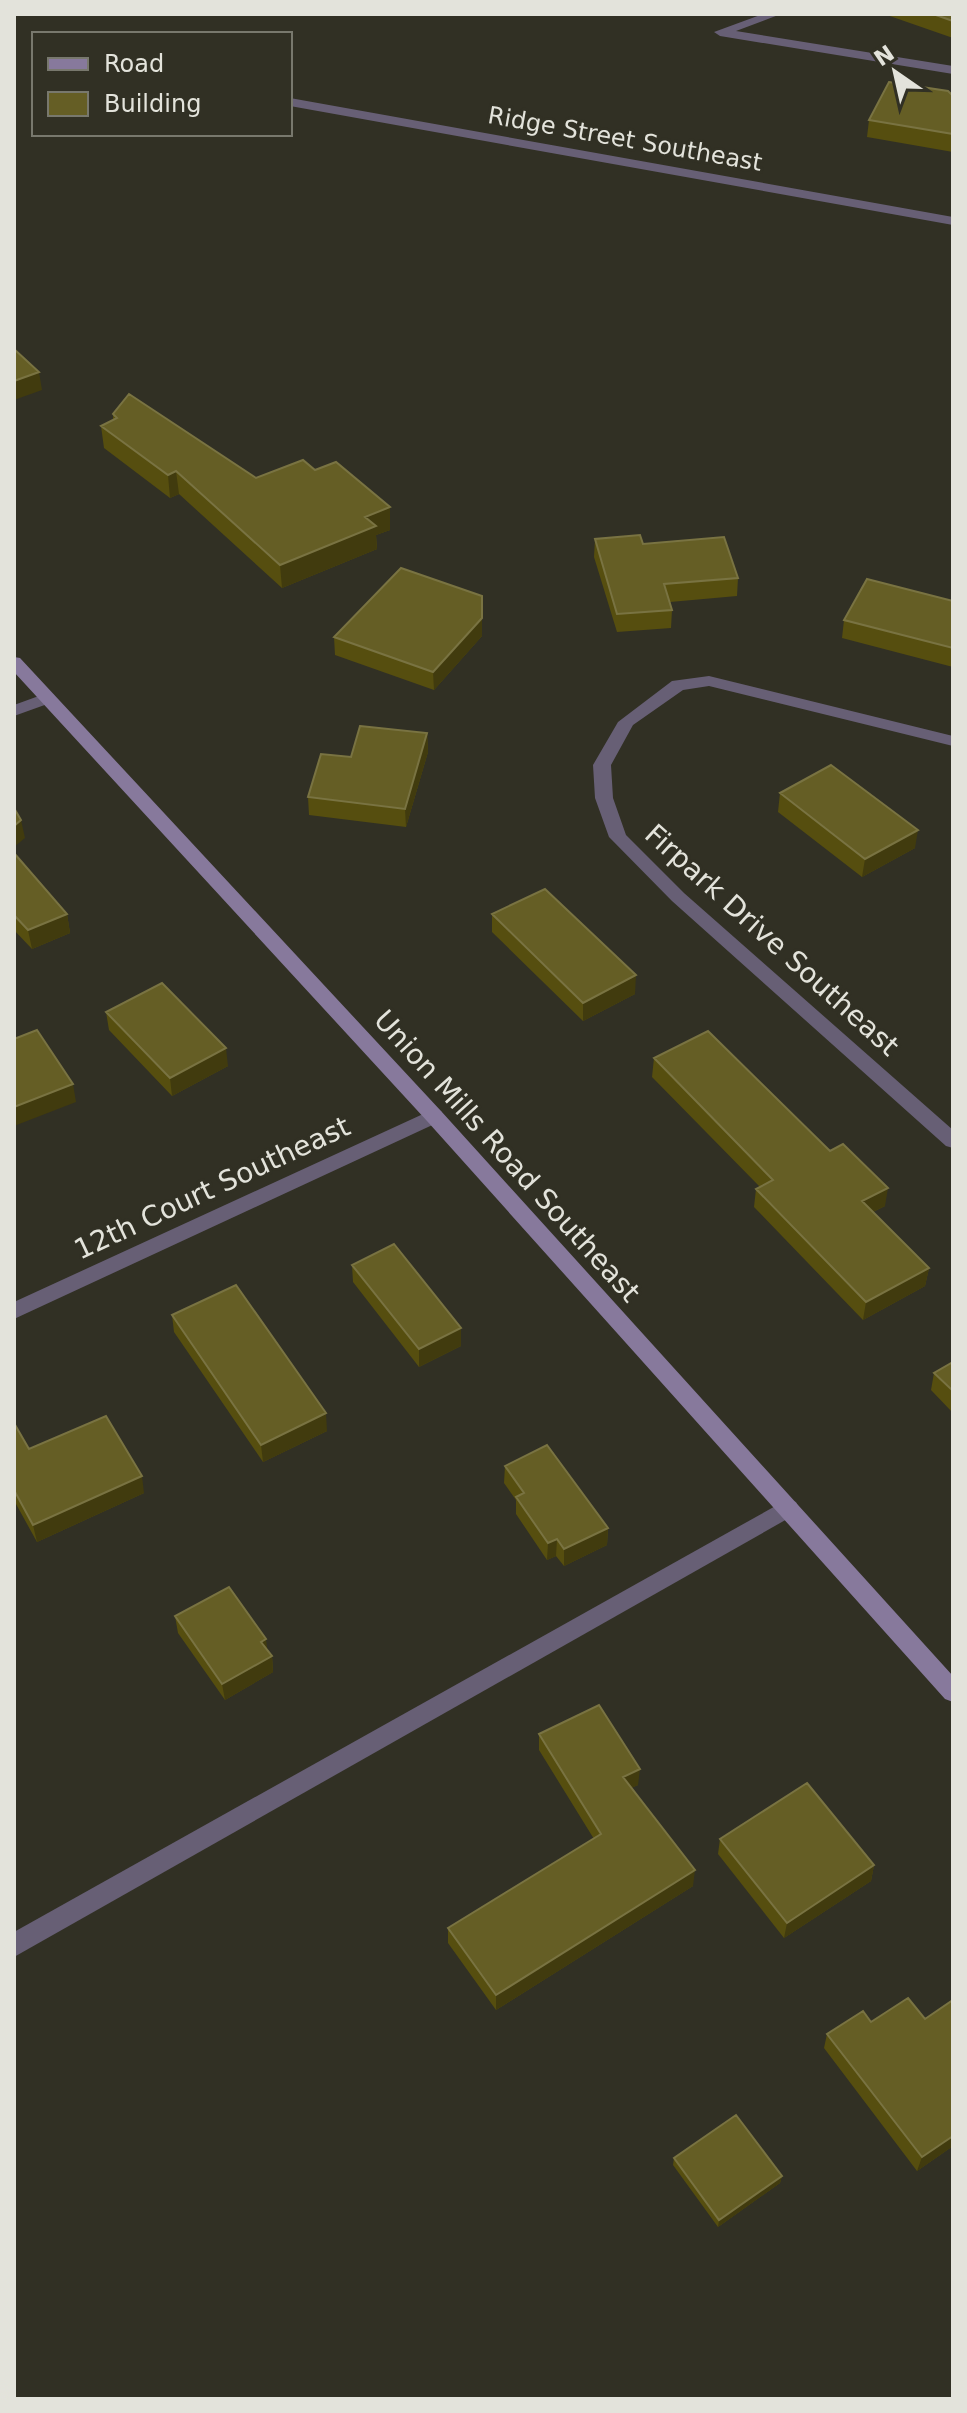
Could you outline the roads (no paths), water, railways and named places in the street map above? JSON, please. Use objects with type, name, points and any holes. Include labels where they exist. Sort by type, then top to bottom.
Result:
[{"type":"street","points":[[775,14],[720,32],[953,70]]},
{"type":"street","name":"Ridge Street Southeast","points":[[292,102],[953,221]]},
{"type":"street","name":"Union Mills Road Southeast","points":[[14,662],[434,1116],[953,1692]]},
{"type":"street","name":"Firpark Drive Southeast","points":[[953,741],[709,681],[678,685],[656,698],[626,722],[602,765],[604,798],[618,837],[678,897],[953,1141]]},
{"type":"street","points":[[14,711],[47,698]]},
{"type":"street","name":"12th Court Southeast","points":[[14,1311],[434,1116]]},
{"type":"street","points":[[14,1945],[788,1508]]}]
